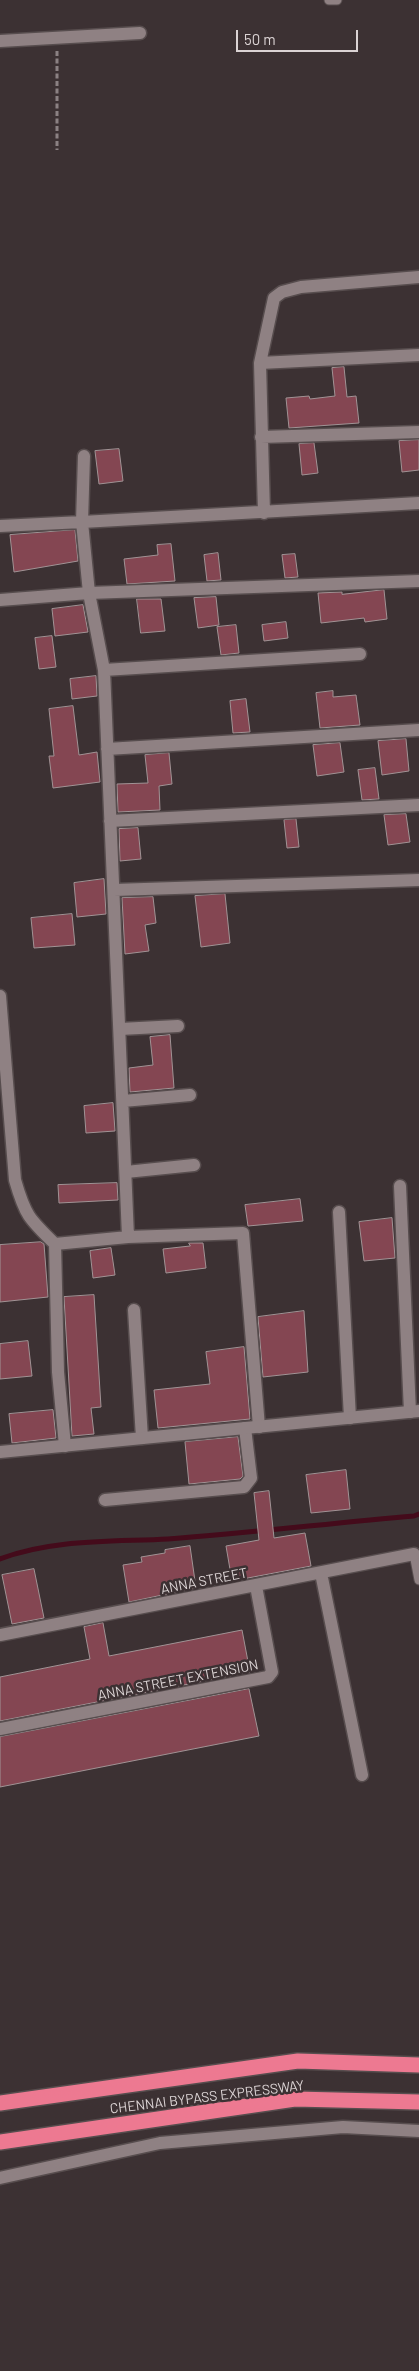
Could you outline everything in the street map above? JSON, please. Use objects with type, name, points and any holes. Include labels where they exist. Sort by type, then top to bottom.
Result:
[{"type":"highway","name":"CHENNAI BYPASS EXPRESSWAY","points":[[0,2103],[298,2061],[419,2065]]},
{"type":"highway","name":"CHENNAI BYPASS EXPRESSWAY","points":[[0,2142],[295,2099],[419,2102]]},
{"type":"street","points":[[0,41],[140,33]]},
{"type":"street","points":[[264,513],[260,363],[274,298],[282,292],[301,287],[419,277]]},
{"type":"street","points":[[260,363],[419,355]]},
{"type":"street","points":[[261,437],[419,432]]},
{"type":"street","points":[[84,456],[82,522],[89,593],[104,670],[128,1237]]},
{"type":"street","points":[[0,526],[419,503]]},
{"type":"street","points":[[0,600],[89,593],[419,582]]},
{"type":"street","points":[[104,670],[360,654]]},
{"type":"street","points":[[107,748],[419,730]]},
{"type":"street","points":[[110,821],[419,805]]},
{"type":"street","points":[[114,890],[419,880]]},
{"type":"street","points":[[0,996],[15,1180],[23,1207],[31,1221],[55,1244],[58,1372],[65,1446]]},
{"type":"street","points":[[120,1029],[178,1026]]},
{"type":"street","points":[[122,1101],[190,1095]]},
{"type":"street","points":[[126,1172],[194,1166]]},
{"type":"street","points":[[0,1452],[414,1411],[400,1186]]},
{"type":"street","points":[[338,1212],[350,1418]]},
{"type":"street","points":[[55,1244],[128,1237],[243,1233],[259,1427]]},
{"type":"street","points":[[134,1310],[142,1438]]},
{"type":"street","points":[[105,1500],[244,1487],[251,1478],[245,1428]]},
{"type":"street","name":"ANNA STREET","points":[[0,1635],[414,1554]]},
{"type":"street","points":[[321,1573],[362,1775]]},
{"type":"street","name":"ANNA STREET EXTENSION","points":[[0,1729],[268,1677],[272,1672],[256,1586]]},
{"type":"street","points":[[0,2178],[160,2143],[343,2127],[419,2131]]},
{"type":"lane","points":[[329,0],[337,0]]},
{"type":"lane","points":[[414,1554],[419,1580]]},
{"type":"path","points":[[57,38],[57,150]]},
{"type":"building","points":[[344,367],[347,397],[356,396],[359,423],[289,428],[286,398],[309,396],[310,399],[335,396],[332,368]]},
{"type":"building","points":[[419,440],[419,470],[402,472],[399,441]]},
{"type":"building","points":[[314,443],[318,473],[302,475],[299,444]]},
{"type":"building","points":[[119,449],[123,481],[99,484],[95,451]]},
{"type":"building","points":[[75,530],[78,561],[14,572],[10,535]]},
{"type":"building","points":[[171,544],[175,581],[127,584],[124,559],[158,555],[157,545]]},
{"type":"building","points":[[218,553],[221,580],[207,581],[204,555]]},
{"type":"building","points":[[295,554],[298,577],[285,578],[282,555]]},
{"type":"building","points":[[384,590],[387,619],[365,622],[364,618],[321,623],[318,593],[342,592],[342,594]]},
{"type":"building","points":[[216,597],[219,625],[198,628],[194,598]]},
{"type":"building","points":[[137,599],[161,599],[165,631],[141,633]]},
{"type":"building","points":[[83,605],[88,632],[55,636],[52,609]]},
{"type":"building","points":[[286,622],[288,638],[264,641],[262,625]]},
{"type":"building","points":[[236,625],[239,653],[221,655],[217,627]]},
{"type":"building","points":[[52,636],[56,667],[39,669],[35,638]]},
{"type":"building","points":[[96,676],[97,696],[72,699],[70,679]]},
{"type":"building","points":[[333,691],[333,697],[356,695],[360,725],[320,728],[316,693]]},
{"type":"building","points":[[246,699],[250,732],[233,733],[230,701]]},
{"type":"building","points":[[73,706],[79,755],[97,752],[100,782],[53,788],[49,756],[54,756],[49,709]]},
{"type":"building","points":[[406,739],[409,771],[382,775],[378,741]]},
{"type":"building","points":[[340,743],[344,772],[317,776],[313,745]]},
{"type":"building","points":[[169,753],[172,784],[159,786],[160,810],[118,812],[117,784],[148,783],[145,755]]},
{"type":"building","points":[[375,768],[379,799],[362,800],[358,770]]},
{"type":"building","points":[[406,814],[410,842],[388,845],[384,815]]},
{"type":"building","points":[[296,819],[299,847],[287,848],[284,820]]},
{"type":"building","points":[[138,828],[141,859],[120,861],[119,829]]},
{"type":"building","points":[[104,879],[106,914],[77,917],[74,883]]},
{"type":"building","points":[[225,894],[230,943],[201,947],[195,896]]},
{"type":"building","points":[[153,897],[156,923],[145,925],[149,951],[125,954],[122,898]]},
{"type":"building","points":[[72,914],[75,945],[34,948],[31,918]]},
{"type":"building","points":[[170,1035],[174,1088],[130,1092],[129,1068],[153,1065],[150,1037]]},
{"type":"building","points":[[113,1103],[115,1131],[86,1133],[84,1106]]},
{"type":"building","points":[[117,1183],[118,1200],[59,1203],[58,1185]]},
{"type":"building","points":[[300,1199],[303,1221],[248,1226],[245,1205]]},
{"type":"building","points":[[392,1218],[395,1258],[364,1261],[359,1222]]},
{"type":"building","points":[[41,1242],[44,1244],[48,1297],[0,1302],[0,1245]]},
{"type":"building","points":[[189,1243],[203,1243],[206,1268],[166,1273],[163,1249],[190,1246]]},
{"type":"building","points":[[111,1248],[115,1275],[93,1278],[90,1251]]},
{"type":"building","points":[[94,1295],[101,1407],[91,1408],[94,1434],[72,1436],[64,1297]]},
{"type":"building","points":[[304,1311],[308,1372],[263,1377],[258,1317]]},
{"type":"building","points":[[28,1341],[32,1376],[0,1379],[0,1344]]},
{"type":"building","points":[[244,1347],[250,1419],[158,1428],[154,1390],[210,1384],[206,1352]]},
{"type":"building","points":[[53,1410],[56,1438],[12,1443],[9,1414]]},
{"type":"building","points":[[238,1437],[243,1476],[240,1479],[189,1484],[185,1442]]},
{"type":"building","points":[[346,1470],[350,1509],[311,1513],[306,1475]]},
{"type":"building","points":[[269,1491],[274,1538],[305,1533],[311,1566],[232,1581],[226,1546],[259,1540],[254,1493]]},
{"type":"building","points":[[190,1546],[196,1588],[129,1602],[123,1565],[142,1562],[141,1557],[165,1553],[165,1550]]},
{"type":"building","points":[[34,1569],[44,1618],[12,1624],[2,1575]]},
{"type":"building","points":[[103,1623],[109,1656],[242,1630],[250,1672],[0,1721],[0,1677],[90,1659],[84,1627]]},
{"type":"building","points":[[249,1689],[259,1736],[0,1787],[0,1737]]},
{"type":"waterway","points":[[0,1559],[40,1548],[62,1545],[199,1537],[419,1514]]}]
